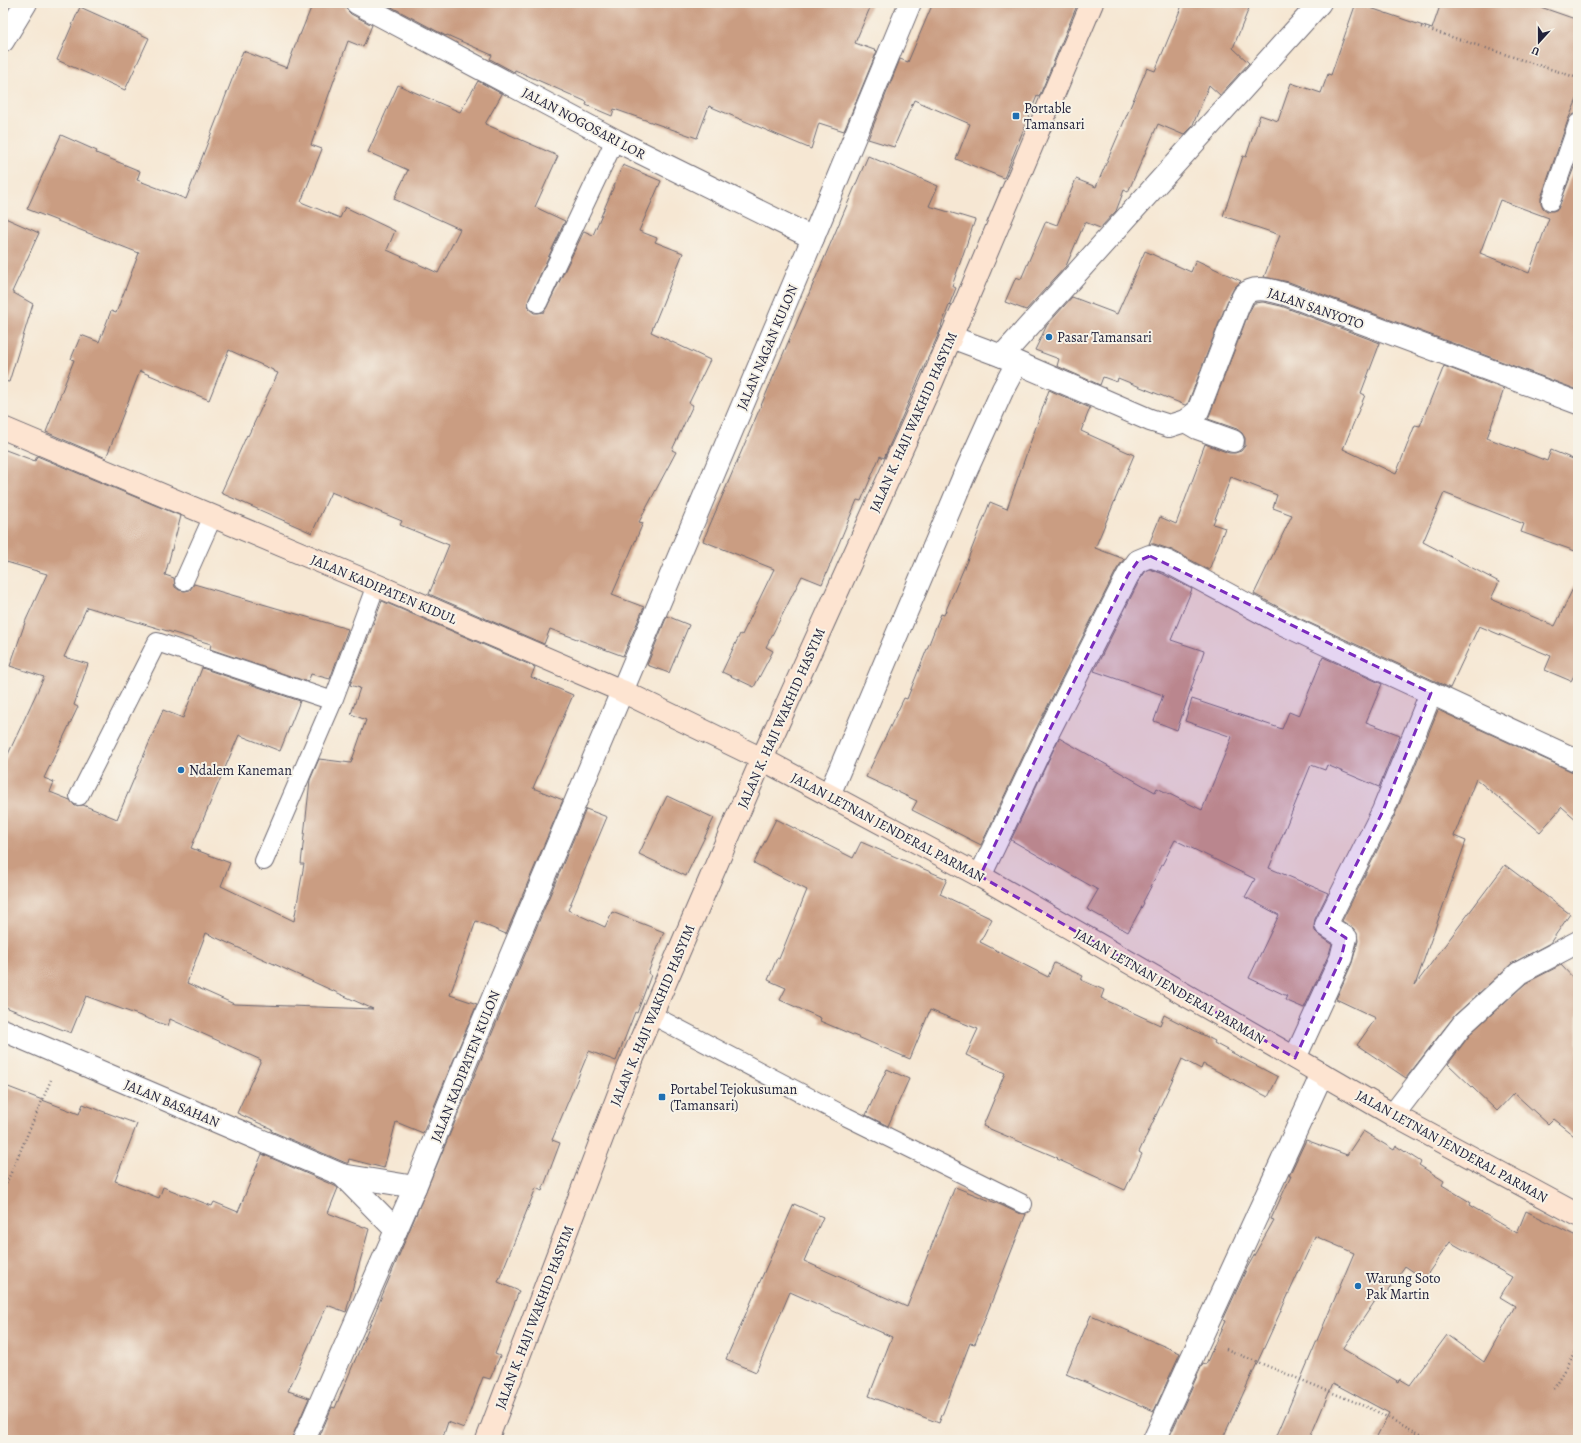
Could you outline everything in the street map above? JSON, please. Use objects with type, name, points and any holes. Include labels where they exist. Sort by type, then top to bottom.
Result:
[{"type":"street","points":[[3,41],[26,3]]},
{"type":"street","name":"JALAN NOGOSARI LOR","points":[[357,3],[615,140],[813,238]]},
{"type":"street","name":"JALAN NAGAN KULON","points":[[622,691],[813,238],[910,3]]},
{"type":"street","name":"JALAN K. HAJI WAKHID HASYIM","points":[[487,1440],[629,1067],[762,759],[932,382],[1092,3]]},
{"type":"street","points":[[829,795],[963,478],[1003,389],[1010,359],[1320,3]]},
{"type":"street","name":"JALAN SANYOTO","points":[[1185,421],[1198,411],[1242,301],[1245,295],[1255,290],[1267,290],[1285,294],[1578,403]]},
{"type":"street","points":[[951,337],[1010,359],[1150,420],[1169,426],[1185,421],[1198,428],[1233,441]]},
{"type":"street","name":"JALAN KADIPATEN KIDUL","points":[[3,428],[376,585],[622,691],[762,759]]},
{"type":"street","points":[[980,876],[1049,731],[1128,575],[1138,561],[1150,556],[1168,562],[1290,627],[1578,760]]},
{"type":"street","name":"JALAN KADIPATEN KULON","points":[[304,1440],[415,1187],[465,1064],[622,691]]},
{"type":"street","points":[[1295,1058],[1341,958],[1346,938],[1326,925],[1383,811],[1431,693]]},
{"type":"street","name":"JALAN LETNAN JENDERAL PARMAN","points":[[762,759],[980,876],[1394,1115],[1578,1215]]},
{"type":"street","points":[[1394,1115],[1463,1024],[1519,973],[1578,942]]},
{"type":"street","name":"JALAN BASAHAN","points":[[3,1030],[342,1175],[415,1187]]},
{"type":"street","points":[[1154,1440],[1202,1339],[1322,1074]]},
{"type":"street","name":"JALAN BASAHAN","points":[[342,1175],[396,1230]]},
{"type":"lane","points":[[1551,201],[1578,123]]},
{"type":"lane","points":[[538,303],[615,140]]},
{"type":"lane","points":[[184,581],[213,516]]},
{"type":"lane","points":[[264,861],[333,701],[376,585]]},
{"type":"lane","points":[[79,796],[160,635],[333,701]]},
{"type":"lane","points":[[652,1015],[847,1118],[1023,1204]]},
{"type":"path","points":[[1421,27],[1578,78]]},
{"type":"path","points":[[3,1191],[62,1055]]},
{"type":"path","points":[[1202,1339],[1372,1409],[1430,1440]]},
{"type":"path","points":[[1552,1388],[1578,1348]]},
{"type":"path","points":[[1418,1440],[1421,1435]]},
{"type":"highlighted area","points":[[1150,556],[1431,693],[1383,811],[1326,925],[1346,938],[1341,958],[1295,1058],[980,876],[1049,731],[1128,575],[1138,561]]},
{"type":"building","points":[[313,3],[345,3],[346,9],[351,14],[372,25],[363,47],[348,41],[311,145],[322,149],[301,202],[340,218],[345,207],[395,231],[387,250],[438,273],[460,229],[394,199],[408,170],[368,152],[398,85],[460,112],[478,81],[502,94],[485,124],[558,156],[535,207],[565,221],[529,299],[529,309],[534,313],[544,312],[584,231],[593,235],[623,165],[661,181],[639,231],[657,238],[655,242],[683,253],[651,332],[710,360],[689,403],[693,405],[672,450],[676,452],[639,522],[643,523],[612,595],[644,607],[623,656],[550,629],[544,644],[429,594],[449,545],[400,525],[402,521],[331,492],[312,533],[221,493],[247,435],[248,436],[278,373],[229,350],[209,400],[140,371],[106,458],[46,432],[74,360],[71,359],[81,335],[99,342],[111,311],[116,313],[139,253],[27,209],[61,135],[97,151],[96,153],[140,171],[137,180],[186,199],[243,51],[287,68]]},
{"type":"building","points":[[384,3],[872,3],[855,43],[877,51],[844,131],[819,123],[811,149],[709,106],[697,138],[614,109],[612,116],[586,105],[587,102],[515,70],[514,72],[490,59],[492,55],[447,35],[446,36]]},
{"type":"building","points":[[933,3],[1078,3],[1039,97],[1037,96],[1004,178],[956,159],[970,124],[914,100],[894,147],[868,139],[900,59],[908,62]]},
{"type":"building","points":[[1183,3],[1251,3],[1233,48],[1249,63],[1220,95],[1209,85],[1192,127],[1184,135],[1158,124],[1128,192],[1124,190],[1116,211],[1100,228],[1085,222],[1066,266],[1026,310],[1005,302],[1016,277],[1021,279],[1046,221],[1057,225],[1076,179],[1096,187],[1147,68],[1155,71]]},
{"type":"building","points":[[1356,3],[1432,29],[1441,3],[1529,3],[1578,20],[1578,97],[1568,120],[1541,198],[1541,203],[1543,208],[1547,211],[1558,209],[1578,157],[1578,390],[1289,282],[1264,277],[1280,235],[1223,216],[1243,156],[1246,157],[1260,115],[1278,121],[1291,83],[1321,93],[1328,74],[1331,75]],"holes":[[[1500,200],[1549,218],[1529,273],[1480,253]]]},
{"type":"building","points":[[80,7],[149,38],[125,90],[57,60]]},
{"type":"building","points":[[868,156],[938,186],[929,206],[975,220],[952,286],[956,288],[942,326],[884,458],[880,456],[861,501],[857,500],[822,584],[802,576],[766,647],[773,651],[754,687],[722,672],[774,569],[703,541]]},
{"type":"building","points":[[3,217],[39,233],[12,292],[33,304],[9,382],[3,381]]},
{"type":"building","points":[[1145,251],[1191,272],[1196,260],[1241,281],[1234,288],[1227,302],[1188,403],[1185,405],[1118,378],[1117,382],[1103,377],[1100,385],[1057,366],[1059,359],[1035,350],[1047,325],[1072,297],[1117,314]]},
{"type":"building","points":[[1263,302],[1281,306],[1380,343],[1361,393],[1365,395],[1343,449],[1396,474],[1415,425],[1420,426],[1444,366],[1504,389],[1487,438],[1547,461],[1551,450],[1578,461],[1578,552],[1521,532],[1524,524],[1444,493],[1423,542],[1499,582],[1491,599],[1555,626],[1578,578],[1578,668],[1571,681],[1545,670],[1551,656],[1479,626],[1450,688],[1299,618],[1254,594],[1292,515],[1273,508],[1277,495],[1231,477],[1213,524],[1225,528],[1209,570],[1172,550],[1154,544],[1149,544],[1160,517],[1176,524],[1205,444],[1229,453],[1241,451],[1245,446],[1245,438],[1237,429],[1208,419],[1249,312],[1254,303]]},
{"type":"building","points":[[1049,390],[1090,408],[1081,431],[1134,455],[1095,548],[1124,559],[1117,569],[1038,725],[981,845],[912,810],[917,801],[866,777],[904,698],[907,699],[941,614],[944,615],[990,502],[1007,509]]},
{"type":"building","points":[[3,449],[35,461],[37,456],[181,516],[165,575],[174,578],[175,587],[179,590],[190,590],[194,584],[348,629],[330,679],[311,674],[308,682],[210,649],[211,644],[87,607],[64,657],[88,664],[74,705],[78,707],[44,778],[54,782],[50,792],[70,800],[75,806],[83,805],[117,819],[163,710],[183,718],[202,668],[300,701],[280,751],[239,735],[191,848],[230,863],[221,886],[294,921],[304,864],[301,864],[310,780],[319,759],[351,763],[366,720],[351,714],[360,688],[350,685],[382,601],[535,667],[531,677],[573,695],[533,788],[563,800],[506,934],[476,921],[450,995],[477,1004],[423,1133],[396,1122],[384,1168],[349,1159],[348,1163],[346,1163],[271,1131],[272,1129],[237,1113],[261,1060],[170,1019],[168,1026],[86,996],[71,1033],[3,1006],[3,765],[44,677],[10,666],[26,620],[47,574],[3,561]],"holes":[[[206,933],[373,1009],[234,1004],[187,983]]]},
{"type":"building","points":[[1150,569],[1192,589],[1171,640],[1204,651],[1177,730],[1154,721],[1163,695],[1094,671],[1139,581],[1146,571]]},
{"type":"building","points":[[667,616],[689,625],[669,673],[647,665]]},
{"type":"building","points":[[1323,657],[1382,684],[1366,722],[1400,735],[1379,787],[1327,765],[1325,770],[1311,765],[1269,868],[1328,893],[1315,919],[1314,926],[1315,931],[1319,935],[1332,944],[1329,954],[1304,1008],[1285,1000],[1287,996],[1249,978],[1279,915],[1245,897],[1255,879],[1175,840],[1128,932],[1087,909],[1098,890],[1011,840],[1059,738],[1155,792],[1157,788],[1202,810],[1232,737],[1185,721],[1192,699],[1282,729],[1289,712],[1299,716]]},
{"type":"building","points":[[1438,710],[1578,773],[1578,821],[1562,807],[1540,832],[1476,779],[1454,836],[1466,841],[1415,985],[1505,865],[1570,914],[1550,943],[1511,964],[1455,1015],[1406,1078],[1357,1045],[1376,1018],[1336,999],[1352,963],[1358,941],[1357,933],[1353,928],[1342,921],[1394,817]]},
{"type":"building","points":[[667,796],[714,818],[686,876],[639,854]]},
{"type":"building","points":[[586,809],[607,817],[568,910],[605,927],[612,912],[664,932],[648,973],[651,975],[637,1013],[635,1012],[616,1061],[589,1051],[552,1140],[560,1143],[542,1191],[536,1188],[498,1282],[519,1291],[495,1354],[500,1356],[490,1379],[483,1377],[464,1428],[448,1422],[442,1440],[318,1440],[332,1407],[335,1408]]},
{"type":"building","points":[[776,819],[853,858],[861,842],[947,879],[940,894],[992,919],[980,942],[1048,977],[1054,963],[1083,976],[1081,980],[1104,990],[1101,998],[1160,1025],[1164,1015],[1215,1041],[1214,1043],[1278,1077],[1268,1097],[1203,1064],[1201,1069],[1182,1059],[1139,1152],[1142,1154],[1125,1190],[1057,1159],[1058,1158],[983,1126],[1005,1073],[966,1055],[978,1029],[930,1010],[910,1059],[820,1021],[821,1018],[780,1000],[786,988],[768,980],[777,958],[779,959],[807,890],[754,863]]},
{"type":"building","points":[[1561,965],[1578,983],[1578,1139],[1553,1119],[1548,1124],[1514,1093],[1497,1111],[1448,1064],[1472,1032],[1526,983]]},
{"type":"building","points":[[887,1069],[909,1079],[888,1126],[866,1115]]},
{"type":"building","points":[[3,1085],[79,1114],[83,1104],[137,1124],[115,1181],[159,1198],[163,1187],[212,1206],[214,1202],[238,1212],[262,1154],[338,1188],[328,1213],[369,1229],[346,1312],[327,1305],[288,1391],[309,1398],[292,1440],[3,1440]]},
{"type":"building","points":[[1363,1131],[1394,1150],[1396,1146],[1421,1162],[1419,1165],[1444,1181],[1442,1185],[1470,1202],[1469,1205],[1517,1233],[1526,1211],[1578,1237],[1578,1440],[1375,1440],[1389,1413],[1333,1383],[1309,1440],[1275,1440],[1354,1253],[1315,1236],[1222,1440],[1168,1440],[1203,1363],[1206,1364],[1225,1321],[1223,1320],[1247,1268],[1274,1220],[1271,1219],[1306,1140],[1347,1155]],"holes":[[[1450,1242],[1512,1277],[1500,1297],[1515,1306],[1484,1362],[1447,1335],[1410,1385],[1400,1379],[1399,1382],[1343,1349],[1377,1298],[1381,1301],[1405,1266],[1424,1279]]]},
{"type":"building","points":[[955,1187],[1018,1213],[1026,1214],[975,1344],[970,1343],[939,1423],[869,1396],[892,1337],[790,1292],[756,1372],[726,1359],[794,1204],[823,1217],[804,1261],[907,1307]]},
{"type":"building","points":[[1091,1315],[1180,1353],[1154,1411],[1066,1374]]},
{"type":"place","name":"Portable Tamansari","points":[[1016,116]]},
{"type":"place","name":"Pasar Tamansari","points":[[1049,337]]},
{"type":"place","name":"Ndalem Kaneman","points":[[181,770]]},
{"type":"place","name":"Portabel Tejokusuman (Tamansari)","points":[[662,1097]]},
{"type":"place","name":"Warung Soto Pak Martin","points":[[1358,1286]]}]
